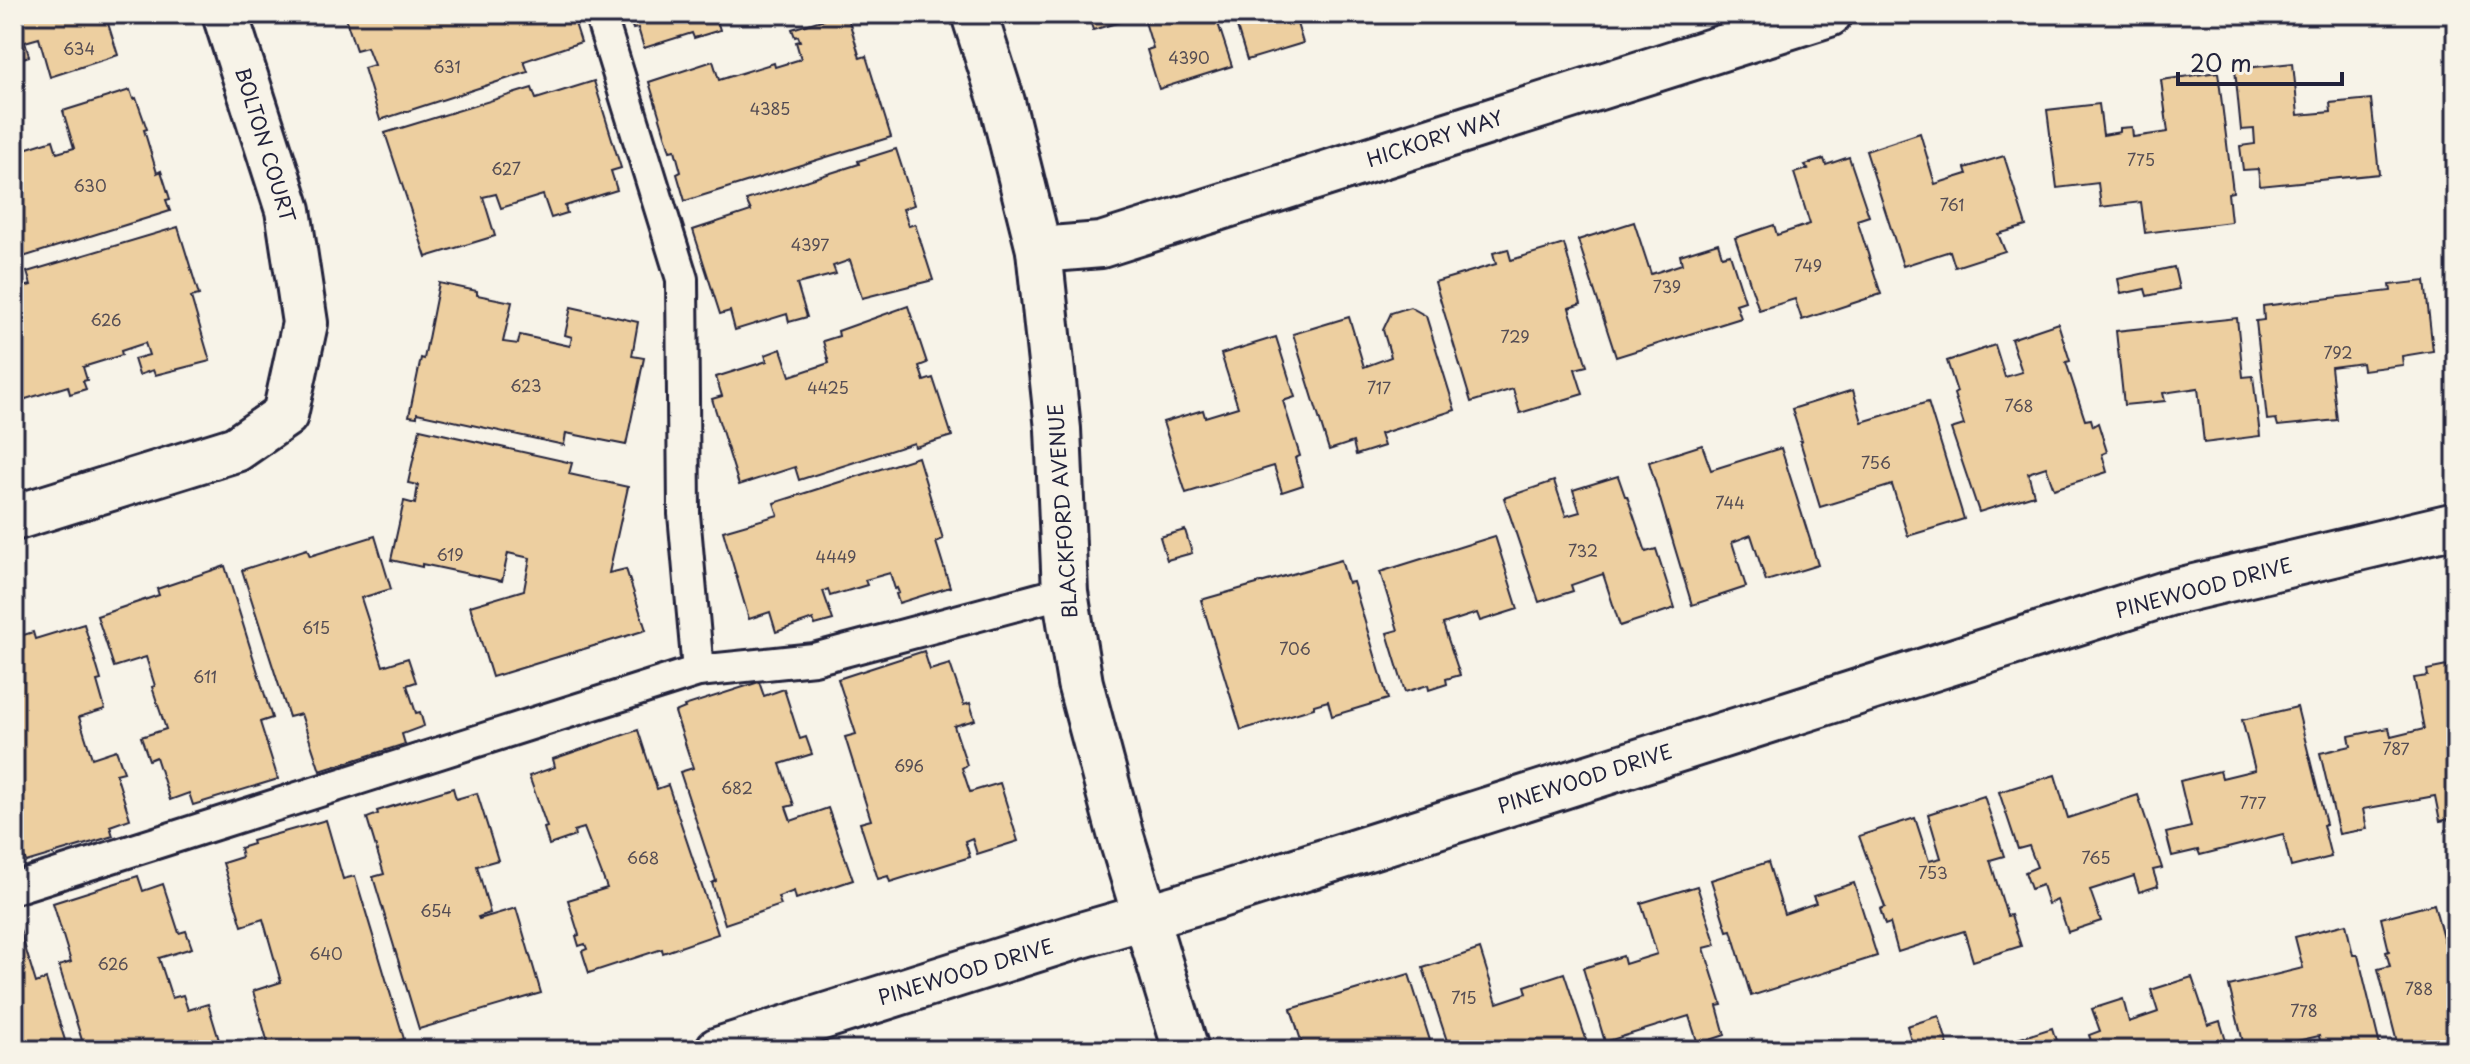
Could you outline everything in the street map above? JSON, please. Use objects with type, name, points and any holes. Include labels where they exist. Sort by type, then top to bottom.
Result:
[{"type":"street","name":"BOLTON COURT","points":[[14,516],[236,449],[285,415],[305,323],[288,210],[225,14]]},
{"type":"street","name":"BLACKFORD AVENUE","points":[[974,14],[1002,102],[1039,250],[1058,429],[1065,592],[1080,683],[1145,917],[1186,1050]]},
{"type":"street","name":"HICKORY WAY","points":[[1039,250],[1101,245],[1829,14]]},
{"type":"street","name":"PINEWOOD DRIVE","points":[[718,1050],[1217,896],[2169,593],[2456,525]]},
{"type":"lane","points":[[600,14],[682,279],[684,514],[698,671]]},
{"type":"lane","points":[[14,888],[698,671],[814,659],[1065,592]]},
{"type":"building","points":[[14,14],[105,14],[118,55],[50,77],[39,38],[25,42],[29,56],[14,61]]},
{"type":"building","points":[[344,14],[572,14],[581,42],[524,61],[528,72],[380,120],[364,68],[374,65],[367,47],[356,50]]},
{"type":"building","points":[[628,14],[715,14],[720,30],[694,38],[692,33],[644,48],[638,28],[633,29]]},
{"type":"building","points":[[847,14],[860,58],[866,56],[891,137],[685,201],[677,174],[681,172],[675,150],[670,151],[649,82],[713,61],[719,80],[774,63],[775,67],[801,59],[796,42],[800,41],[792,29]]},
{"type":"building","points":[[1088,14],[1215,14],[1232,66],[1159,89],[1147,50],[1153,48],[1143,15],[1093,30]]},
{"type":"building","points":[[1233,14],[1294,14],[1303,43],[1247,60]]},
{"type":"building","points":[[2293,63],[2298,115],[2331,112],[2330,103],[2371,99],[2379,174],[2260,186],[2258,169],[2243,170],[2240,146],[2255,144],[2254,129],[2241,130],[2235,69]]},
{"type":"building","points":[[2218,72],[2233,192],[2228,193],[2231,222],[2145,233],[2141,202],[2101,207],[2098,183],[2057,188],[2047,110],[2099,104],[2103,135],[2132,127],[2133,137],[2168,132],[2161,80]]},
{"type":"building","points":[[594,81],[621,168],[611,171],[617,190],[565,206],[567,213],[551,218],[543,195],[501,208],[496,194],[483,197],[495,236],[426,257],[385,133],[532,88],[536,99]]},
{"type":"building","points":[[130,90],[147,129],[144,130],[157,173],[161,171],[170,199],[166,200],[170,211],[23,257],[19,245],[14,247],[14,139],[18,151],[53,140],[57,153],[74,148],[63,111]]},
{"type":"building","points":[[1920,133],[1935,184],[1967,174],[1965,168],[2004,156],[2026,226],[1998,234],[2005,251],[1955,267],[1950,251],[1903,266],[1866,151]]},
{"type":"building","points":[[896,149],[914,205],[903,209],[909,226],[915,224],[933,280],[862,298],[850,260],[833,266],[836,274],[797,284],[807,317],[789,322],[787,314],[735,330],[730,311],[720,314],[693,230],[751,211],[746,200]]},
{"type":"building","points":[[1849,157],[1869,216],[1857,220],[1881,294],[1802,320],[1795,299],[1759,310],[1735,238],[1774,225],[1777,235],[1810,224],[1794,173],[1808,169],[1805,165],[1824,159],[1826,165]]},
{"type":"building","points":[[1634,222],[1651,274],[1682,264],[1680,255],[1718,243],[1722,256],[1730,254],[1745,301],[1736,304],[1741,318],[1616,357],[1578,240]]},
{"type":"building","points":[[178,227],[199,295],[191,297],[210,361],[155,375],[153,370],[139,375],[134,359],[149,355],[145,343],[121,351],[122,355],[83,367],[86,389],[70,394],[68,386],[16,402],[14,290],[31,285],[27,272]]},
{"type":"building","points":[[1564,244],[1581,304],[1569,308],[1587,366],[1575,369],[1583,394],[1520,413],[1513,389],[1471,402],[1435,282],[1496,264],[1493,253],[1508,249],[1511,260]]},
{"type":"building","points":[[2174,267],[2179,289],[2147,296],[2145,289],[2121,294],[2118,279]]},
{"type":"building","points":[[2425,281],[2433,351],[2402,356],[2403,365],[2363,370],[2362,363],[2331,367],[2337,420],[2278,426],[2276,419],[2267,420],[2256,321],[2264,320],[2263,306],[2391,291],[2390,285]]},
{"type":"building","points":[[439,283],[512,302],[503,342],[518,344],[520,335],[570,346],[572,337],[565,335],[571,307],[638,322],[632,356],[644,358],[626,445],[566,433],[564,445],[417,413],[417,417],[409,416]]},
{"type":"building","points":[[908,306],[927,363],[919,366],[924,381],[933,378],[952,436],[915,447],[914,443],[799,480],[795,467],[739,485],[712,399],[722,396],[716,377],[767,361],[765,355],[781,349],[790,376],[829,363],[823,341],[839,336],[838,331]]},
{"type":"building","points":[[1410,307],[1426,316],[1455,410],[1380,434],[1384,446],[1356,455],[1353,442],[1329,450],[1293,334],[1349,317],[1364,367],[1391,357],[1383,330],[1391,313]]},
{"type":"building","points":[[2237,318],[2243,377],[2253,376],[2260,436],[2204,443],[2198,388],[2163,393],[2165,401],[2124,405],[2116,331]]},
{"type":"building","points":[[2058,323],[2070,361],[2066,362],[2085,420],[2091,419],[2093,426],[2098,423],[2107,452],[2102,454],[2107,472],[2054,489],[2046,467],[2028,473],[2034,495],[1979,512],[1951,429],[1964,425],[1947,361],[1995,345],[2005,377],[2022,372],[2011,339]]},
{"type":"building","points":[[1276,337],[1295,397],[1283,401],[1300,456],[1295,458],[1303,485],[1282,492],[1274,466],[1186,493],[1163,422],[1203,410],[1205,417],[1238,407],[1221,354]]},
{"type":"building","points":[[1853,390],[1862,422],[1928,402],[1964,519],[1908,536],[1892,485],[1820,507],[1792,409]]},
{"type":"building","points":[[420,429],[572,463],[569,474],[628,487],[609,573],[626,569],[646,630],[492,677],[470,606],[524,590],[530,558],[508,553],[502,581],[391,560],[404,501],[415,504],[418,485],[408,483]]},
{"type":"building","points":[[1702,445],[1711,470],[1781,448],[1818,565],[1766,581],[1751,535],[1732,542],[1746,587],[1692,605],[1649,462]]},
{"type":"building","points":[[918,457],[943,539],[936,542],[950,587],[899,603],[896,594],[899,593],[890,573],[865,580],[867,585],[830,596],[828,589],[823,591],[833,620],[815,625],[813,619],[776,632],[770,612],[749,619],[723,531],[778,515],[774,503]]},
{"type":"building","points":[[1618,476],[1646,552],[1656,549],[1675,608],[1620,626],[1603,574],[1571,585],[1573,591],[1539,602],[1504,498],[1554,481],[1566,516],[1580,512],[1573,490]]},
{"type":"building","points":[[1185,530],[1192,553],[1167,560],[1160,537]]},
{"type":"building","points":[[375,536],[391,589],[361,598],[383,666],[408,658],[416,682],[407,685],[416,713],[420,712],[424,726],[402,734],[405,744],[320,771],[301,714],[289,717],[242,570],[307,549],[310,556]]},
{"type":"building","points":[[1495,536],[1518,609],[1480,621],[1477,613],[1443,624],[1460,675],[1446,679],[1447,684],[1429,690],[1428,685],[1405,692],[1387,633],[1398,630],[1380,572]]},
{"type":"building","points":[[1341,560],[1348,583],[1353,582],[1388,699],[1332,716],[1328,701],[1241,730],[1201,600]]},
{"type":"building","points":[[225,566],[272,718],[260,722],[278,779],[193,805],[189,793],[170,800],[156,757],[149,760],[141,737],[166,729],[146,657],[114,667],[97,616],[159,595],[157,589]]},
{"type":"building","points":[[84,624],[101,680],[97,681],[105,709],[79,717],[92,758],[116,750],[124,772],[116,774],[130,819],[110,826],[113,836],[26,862],[14,824],[14,638],[33,632],[35,639]]},
{"type":"building","points":[[924,651],[930,670],[950,664],[964,705],[970,703],[975,720],[954,726],[967,765],[962,768],[970,792],[1000,783],[1018,841],[977,854],[972,838],[965,841],[970,857],[890,882],[888,876],[878,879],[860,823],[871,820],[845,737],[856,734],[838,679]]},
{"type":"building","points":[[2447,666],[2448,673],[2456,671],[2456,818],[2440,821],[2435,796],[2363,809],[2367,829],[2339,834],[2320,753],[2351,746],[2349,736],[2389,728],[2391,737],[2424,729],[2414,678],[2428,676],[2427,670]]},
{"type":"building","points":[[759,682],[764,696],[784,689],[800,739],[806,737],[812,754],[780,764],[794,805],[786,807],[791,821],[828,808],[853,880],[796,899],[794,891],[778,897],[781,905],[725,924],[712,883],[716,881],[680,772],[693,768],[675,712],[684,706]]},
{"type":"building","points":[[2297,707],[2326,824],[2323,825],[2331,857],[2291,867],[2283,834],[2200,855],[2198,850],[2172,856],[2166,833],[2191,827],[2180,781],[2220,771],[2222,778],[2255,770],[2242,720]]},
{"type":"building","points":[[638,730],[657,789],[668,785],[718,934],[589,973],[582,951],[587,949],[585,944],[579,946],[576,936],[579,935],[568,900],[607,888],[584,828],[574,831],[575,836],[549,845],[544,828],[547,827],[529,776],[555,767],[553,759]]},
{"type":"building","points":[[2055,775],[2068,818],[2138,795],[2162,868],[2153,870],[2158,886],[2139,892],[2134,876],[2090,890],[2101,921],[2068,932],[2057,900],[2048,904],[2042,885],[2031,889],[2025,872],[2037,867],[2029,846],[2018,849],[1999,792]]},
{"type":"building","points":[[453,788],[456,799],[477,793],[498,860],[477,866],[490,913],[478,917],[516,908],[541,993],[419,1029],[373,877],[384,874],[367,818],[378,814],[377,811]]},
{"type":"building","points":[[1984,796],[2004,856],[1990,860],[2007,916],[2011,915],[2021,946],[1973,961],[1964,931],[1898,952],[1890,923],[1885,925],[1880,909],[1885,907],[1859,836],[1915,818],[1929,861],[1941,858],[1928,814]]},
{"type":"building","points":[[326,820],[343,879],[355,876],[404,1039],[366,1050],[270,1050],[253,991],[281,982],[263,919],[242,926],[223,863],[242,857],[240,848],[253,844],[252,841]]},
{"type":"building","points":[[1768,862],[1784,914],[1816,903],[1813,896],[1854,883],[1877,956],[1751,996],[1731,930],[1727,931],[1711,880]]},
{"type":"building","points":[[138,876],[143,891],[163,884],[179,933],[186,931],[192,948],[159,958],[172,998],[183,995],[188,1010],[208,1004],[222,1050],[85,1050],[59,966],[71,962],[53,903]]},
{"type":"building","points":[[1697,886],[1716,945],[1704,948],[1722,1005],[1717,1006],[1725,1035],[1698,1044],[1689,1016],[1605,1042],[1583,968],[1623,956],[1625,964],[1657,954],[1641,903]]},
{"type":"building","points":[[2434,904],[2444,941],[2456,938],[2456,1008],[2450,1010],[2456,1032],[2456,1050],[2399,1050],[2378,969],[2390,966],[2381,918]]},
{"type":"building","points":[[18,924],[36,983],[46,979],[68,1050],[14,1050],[14,926]]},
{"type":"building","points":[[2346,924],[2353,955],[2358,955],[2381,1050],[2322,1050],[2319,1036],[2284,1044],[2285,1050],[2245,1050],[2229,986],[2303,968],[2295,937]]},
{"type":"building","points":[[1480,949],[1497,1003],[1527,993],[1525,986],[1564,973],[1588,1045],[1572,1050],[1450,1050],[1423,968]]},
{"type":"building","points":[[1409,974],[1433,1050],[1304,1050],[1291,1009]]},
{"type":"building","points":[[2192,977],[2208,1025],[2220,1021],[2226,1041],[2216,1044],[2217,1050],[2094,1050],[2089,1035],[2100,1031],[2092,1009],[2123,999],[2129,1022],[2158,1012],[2151,990]]},
{"type":"building","points":[[1939,1016],[1949,1049],[1914,1050],[1907,1026]]},
{"type":"building","points":[[2052,1028],[2059,1050],[1983,1050]]}]
